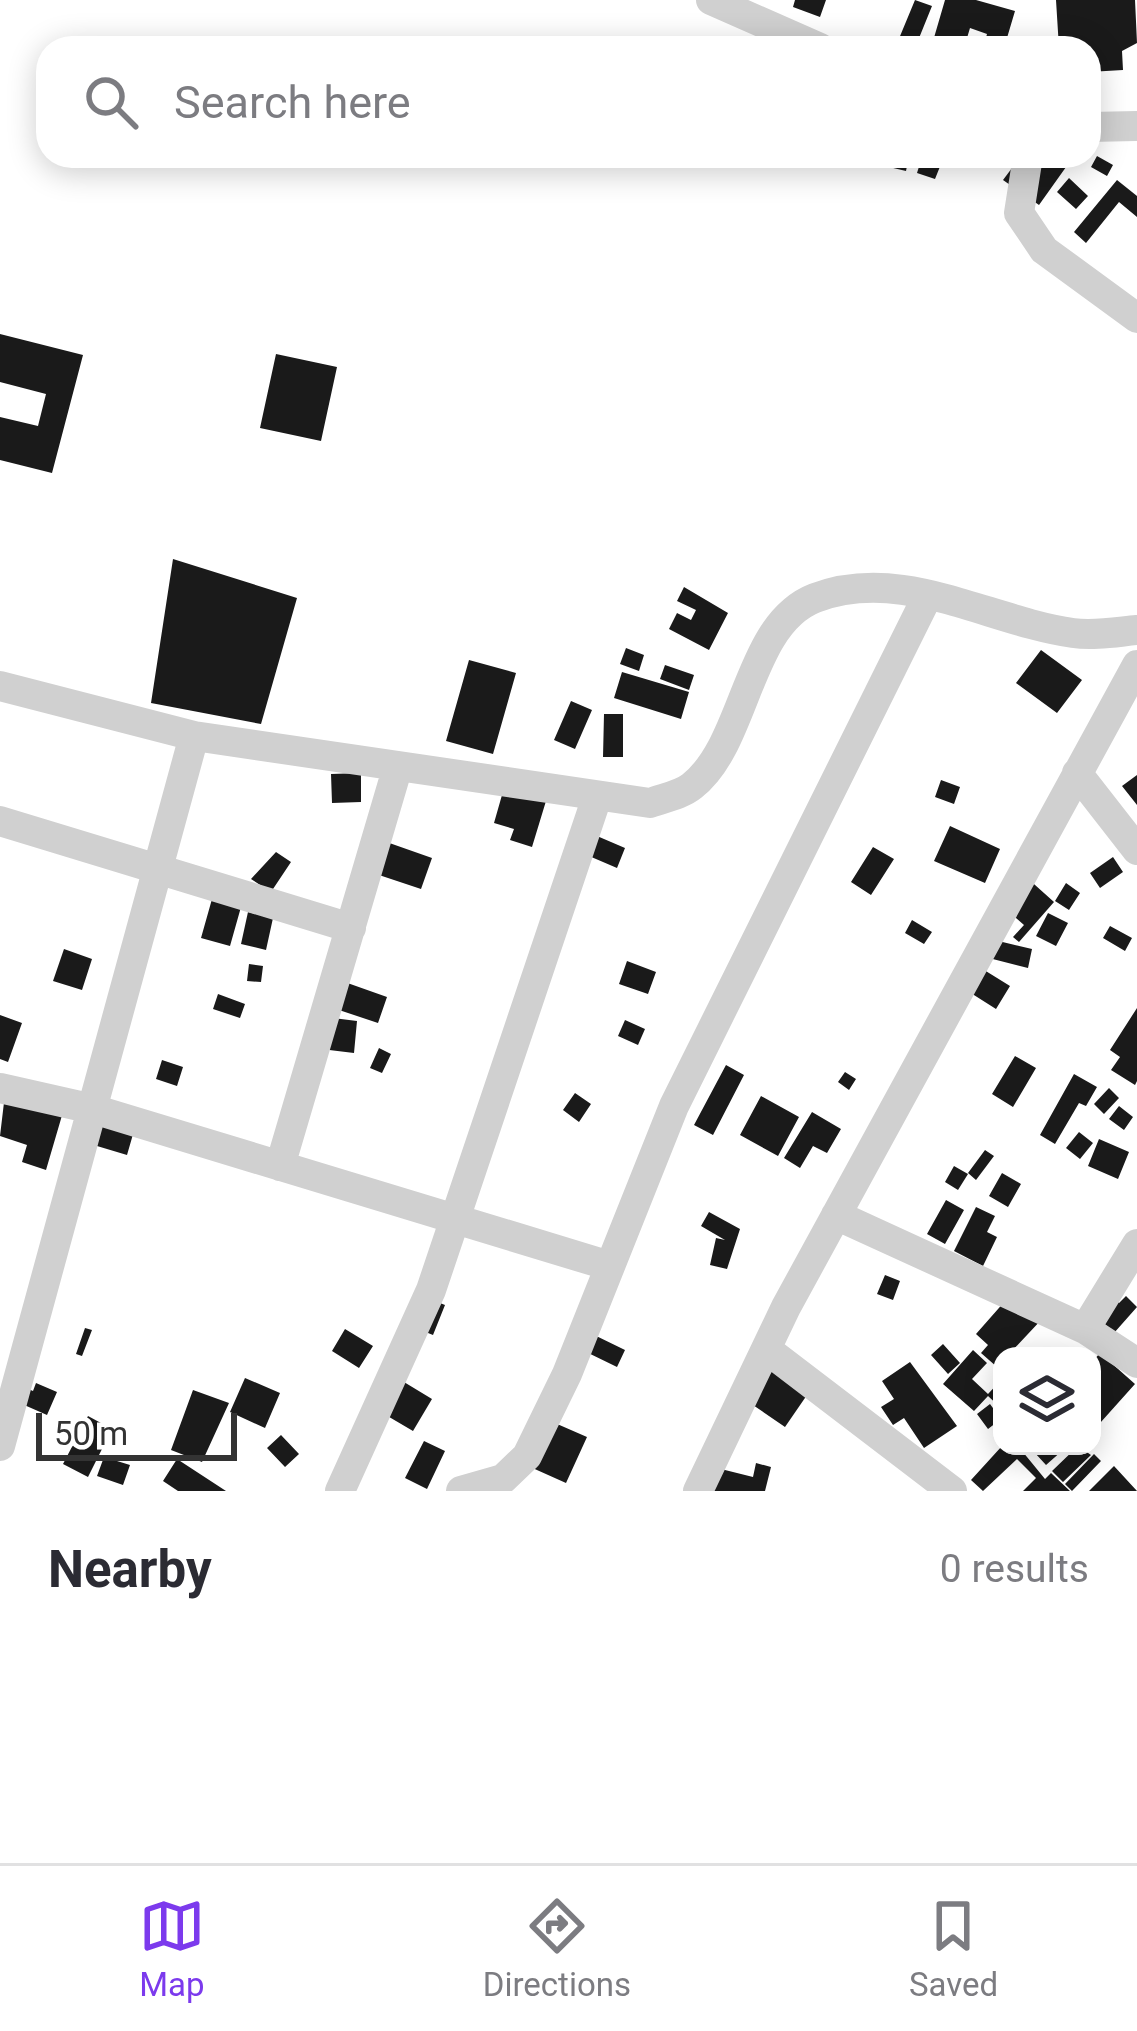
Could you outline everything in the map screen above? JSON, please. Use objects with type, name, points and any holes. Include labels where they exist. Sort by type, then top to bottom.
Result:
[{"type":"street","points":[[711,0],[793,36]]},
{"type":"street","points":[[1101,128],[1135,127]]},
{"type":"street","points":[[1026,168],[1019,213],[1044,250],[1137,318]]},
{"type":"street","points":[[0,686],[194,736],[650,803],[690,788],[717,759],[782,625],[811,599],[899,588],[1074,633],[1137,630]]},
{"type":"street","points":[[461,1491],[501,1487],[503,1479],[527,1456],[674,1106],[928,595]]},
{"type":"street","points":[[698,1491],[836,1215],[1137,665]]},
{"type":"street","points":[[0,1446],[194,736]]},
{"type":"street","points":[[280,1166],[398,766]]},
{"type":"street","points":[[1077,773],[1137,850]]},
{"type":"street","points":[[340,1491],[431,1290],[596,797]]},
{"type":"street","points":[[0,821],[351,928]]},
{"type":"street","points":[[0,1088],[93,1109],[610,1266]]},
{"type":"street","points":[[836,1215],[1085,1329],[1137,1363]]},
{"type":"street","points":[[1085,1329],[1137,1244]]},
{"type":"street","points":[[766,1349],[947,1489]]},
{"type":"building","points":[[795,0],[826,0],[820,17],[793,7]]},
{"type":"building","points":[[915,0],[932,6],[920,36],[900,36]]},
{"type":"building","points":[[945,0],[976,0],[1015,11],[1008,36],[986,36],[970,28],[968,36],[934,36]]},
{"type":"building","points":[[1056,0],[1135,0],[1137,43],[1122,51],[1123,70],[1101,71],[1101,36],[1058,36]]},
{"type":"building","points":[[1101,158],[1113,165],[1107,176],[1093,168],[1101,168]]},
{"type":"building","points":[[919,168],[939,168],[935,179],[917,173]]},
{"type":"building","points":[[1012,168],[1065,168],[1039,205],[1003,180]]},
{"type":"building","points":[[1069,178],[1088,196],[1076,209],[1057,192]]},
{"type":"building","points":[[1117,180],[1137,196],[1137,217],[1119,202],[1086,243],[1074,232]]},
{"type":"building","points":[[0,334],[83,355],[52,473],[0,460],[0,417],[38,426],[46,394],[0,382]]},
{"type":"building","points":[[276,354],[337,367],[321,441],[260,428]]},
{"type":"building","points":[[173,559],[297,598],[261,724],[151,703]]},
{"type":"building","points":[[684,587],[728,613],[709,650],[669,629],[677,613],[691,620],[696,610],[677,601]]},
{"type":"building","points":[[626,648],[644,655],[639,671],[620,664]]},
{"type":"building","points":[[1041,650],[1082,680],[1057,713],[1016,683]]},
{"type":"building","points":[[469,660],[516,673],[493,754],[446,741]]},
{"type":"building","points":[[665,665],[694,675],[689,690],[660,679]]},
{"type":"building","points":[[622,672],[689,692],[681,719],[614,698]]},
{"type":"building","points":[[571,701],[592,710],[575,749],[554,740]]},
{"type":"building","points":[[604,714],[623,714],[623,757],[603,757]]},
{"type":"building","points":[[361,773],[361,802],[332,803],[331,774]]},
{"type":"building","points":[[1137,775],[1137,805],[1122,786]]},
{"type":"building","points":[[941,780],[960,787],[954,804],[935,797]]},
{"type":"building","points":[[504,788],[546,801],[532,847],[510,840],[514,829],[494,823]]},
{"type":"building","points":[[950,826],[1000,849],[985,883],[934,861]]},
{"type":"building","points":[[590,833],[625,848],[617,868],[582,853]]},
{"type":"building","points":[[378,839],[432,858],[421,889],[367,871]]},
{"type":"building","points":[[873,847],[894,859],[871,895],[851,882]]},
{"type":"building","points":[[276,852],[291,862],[271,892],[251,879]]},
{"type":"building","points":[[1113,857],[1123,872],[1100,888],[1090,873]]},
{"type":"building","points":[[1025,876],[1054,902],[1019,942],[1013,937],[1024,925],[1000,904]]},
{"type":"building","points":[[1066,883],[1080,893],[1069,910],[1055,901]]},
{"type":"building","points":[[212,899],[241,907],[230,946],[201,938]]},
{"type":"building","points":[[248,912],[273,918],[266,950],[241,944]]},
{"type":"building","points":[[1048,913],[1068,923],[1056,946],[1036,936]]},
{"type":"building","points":[[912,920],[932,932],[924,944],[905,933]]},
{"type":"building","points":[[1110,926],[1132,938],[1125,951],[1103,938]]},
{"type":"building","points":[[986,938],[1032,949],[1028,968],[981,956]]},
{"type":"building","points":[[64,949],[92,959],[82,990],[53,981]]},
{"type":"building","points":[[968,960],[1010,986],[996,1009],[955,983]]},
{"type":"building","points":[[627,961],[656,972],[648,994],[619,984]]},
{"type":"building","points":[[249,964],[263,966],[261,982],[247,981]]},
{"type":"building","points":[[339,980],[387,997],[378,1023],[330,1007]]},
{"type":"building","points":[[218,994],[245,1004],[240,1018],[213,1009]]},
{"type":"building","points":[[1137,1008],[1135,1085],[1111,1070],[1120,1057],[1110,1050]]},
{"type":"building","points":[[0,1015],[22,1023],[8,1062],[0,1059]]},
{"type":"building","points":[[325,1017],[357,1021],[354,1053],[321,1049]]},
{"type":"building","points":[[625,1020],[645,1029],[638,1045],[618,1036]]},
{"type":"building","points":[[379,1048],[391,1054],[382,1073],[370,1068]]},
{"type":"building","points":[[1015,1056],[1036,1068],[1013,1107],[992,1094]]},
{"type":"building","points":[[162,1060],[183,1067],[177,1086],[156,1079]]},
{"type":"building","points":[[726,1065],[744,1075],[713,1135],[694,1125]]},
{"type":"building","points":[[845,1072],[856,1079],[849,1090],[838,1082]]},
{"type":"building","points":[[1074,1074],[1097,1087],[1086,1106],[1079,1103],[1055,1144],[1040,1135]]},
{"type":"building","points":[[1109,1088],[1119,1098],[1104,1114],[1094,1104]]},
{"type":"building","points":[[575,1093],[591,1104],[579,1122],[563,1110]]},
{"type":"building","points":[[5,1094],[63,1112],[46,1170],[22,1162],[27,1145],[0,1136]]},
{"type":"building","points":[[761,1096],[799,1117],[778,1156],[740,1135]]},
{"type":"building","points":[[88,1102],[138,1117],[127,1155],[77,1140]]},
{"type":"building","points":[[1119,1106],[1133,1117],[1124,1130],[1109,1119]]},
{"type":"building","points":[[812,1112],[841,1129],[827,1153],[813,1146],[800,1168],[784,1158]]},
{"type":"building","points":[[1079,1132],[1093,1143],[1080,1159],[1066,1148]]},
{"type":"building","points":[[1099,1139],[1129,1152],[1118,1179],[1088,1166]]},
{"type":"building","points":[[985,1150],[994,1156],[976,1180],[968,1173]]},
{"type":"building","points":[[954,1166],[968,1174],[958,1190],[945,1182]]},
{"type":"building","points":[[1002,1173],[1021,1184],[1008,1207],[989,1196]]},
{"type":"building","points":[[946,1200],[964,1210],[945,1244],[927,1234]]},
{"type":"building","points":[[976,1207],[995,1216],[987,1232],[997,1237],[983,1266],[954,1251]]},
{"type":"building","points":[[709,1212],[740,1229],[727,1269],[710,1265],[716,1238],[725,1240],[701,1226]]},
{"type":"building","points":[[885,1275],[900,1281],[893,1300],[877,1294]]},
{"type":"building","points":[[1013,1292],[1042,1319],[1016,1347],[993,1347],[993,1364],[981,1353],[988,1345],[976,1334]]},
{"type":"building","points":[[1110,1294],[1119,1303],[1126,1296],[1137,1307],[1114,1333],[1092,1312]]},
{"type":"building","points":[[425,1297],[445,1305],[433,1335],[413,1327]]},
{"type":"building","points":[[85,1328],[92,1330],[82,1356],[76,1354]]},
{"type":"building","points":[[345,1329],[373,1346],[359,1368],[332,1351]]},
{"type":"building","points":[[586,1331],[625,1350],[617,1367],[578,1348]]},
{"type":"building","points":[[943,1344],[960,1363],[948,1374],[931,1355]]},
{"type":"building","points":[[973,1350],[987,1363],[972,1379],[988,1394],[993,1389],[993,1401],[988,1396],[974,1411],[943,1384]]},
{"type":"building","points":[[1101,1354],[1135,1384],[1101,1422]]},
{"type":"building","points":[[910,1362],[957,1426],[924,1448],[904,1418],[893,1425],[881,1407],[894,1399],[882,1381]]},
{"type":"building","points":[[772,1371],[807,1395],[785,1427],[750,1403]]},
{"type":"building","points":[[245,1378],[280,1393],[265,1428],[230,1412]]},
{"type":"building","points":[[399,1379],[432,1399],[413,1431],[379,1411]]},
{"type":"building","points":[[12,1382],[33,1391],[36,1383],[57,1392],[47,1415],[6,1397]]},
{"type":"building","points":[[193,1390],[229,1403],[202,1462],[171,1450]]},
{"type":"building","points":[[990,1404],[993,1425],[988,1429],[977,1414]]},
{"type":"building","points":[[88,1416],[112,1429],[88,1477],[63,1464]]},
{"type":"building","points":[[548,1420],[587,1437],[566,1483],[528,1466]]},
{"type":"building","points":[[281,1435],[299,1454],[285,1467],[267,1448]]},
{"type":"building","points":[[424,1441],[445,1451],[427,1489],[405,1478]]},
{"type":"building","points":[[994,1455],[1025,1455],[1045,1479],[1051,1473],[1070,1491],[1023,1491],[1036,1478],[1017,1459],[983,1491],[971,1480]]},
{"type":"building","points":[[1037,1455],[1057,1455],[1046,1465]]},
{"type":"building","points":[[1069,1455],[1091,1455],[1063,1482],[1052,1471]]},
{"type":"building","points":[[1093,1455],[1101,1461],[1072,1491],[1065,1484]]},
{"type":"building","points":[[104,1457],[130,1465],[123,1485],[97,1476]]},
{"type":"building","points":[[177,1459],[226,1491],[178,1491],[163,1481]]},
{"type":"building","points":[[756,1463],[771,1467],[765,1491],[703,1491],[709,1466],[753,1477]]},
{"type":"building","points":[[1114,1466],[1137,1491],[1089,1491]]}]
